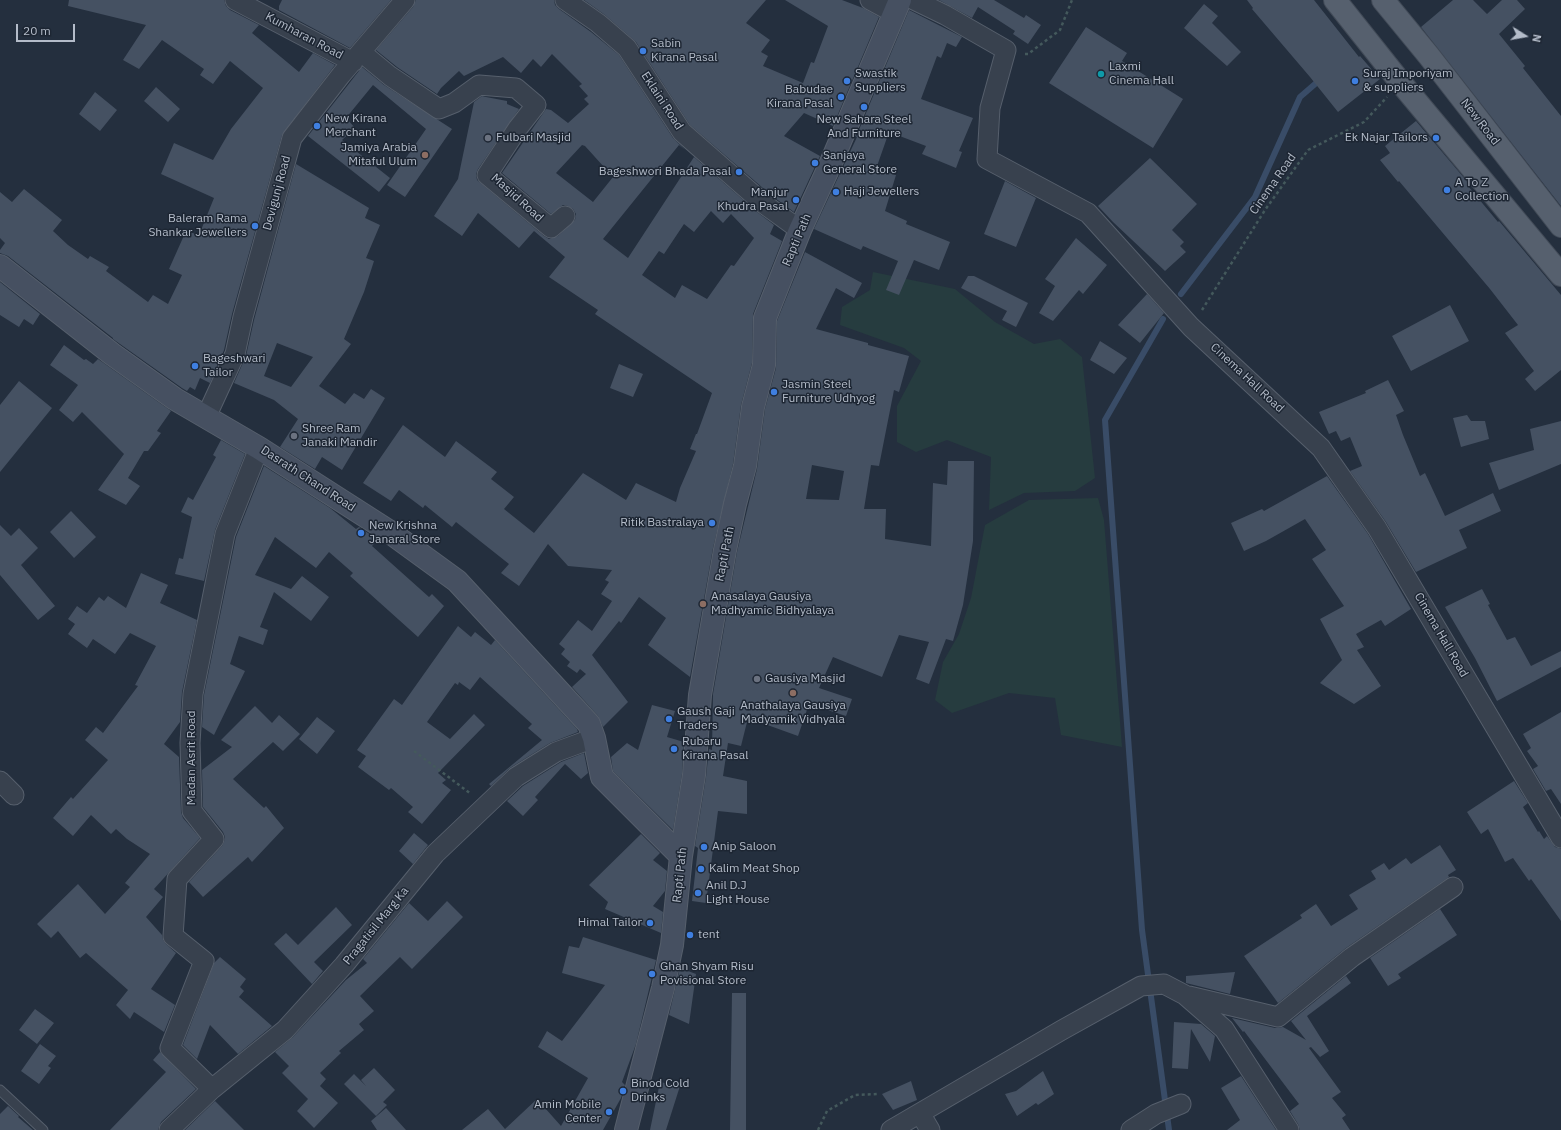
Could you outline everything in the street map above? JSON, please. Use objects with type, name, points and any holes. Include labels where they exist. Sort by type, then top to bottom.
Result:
[{"type":"main road","points":[[1335,0],[1561,275]]},
{"type":"main road","name":"New Road","points":[[1383,0],[1429,56],[1561,226]]},
{"type":"main road","name":"Rapti Path","points":[[626,1130],[663,988],[672,945],[681,856],[694,775],[700,695],[725,550],[734,504],[745,466],[753,407],[764,365],[765,318],[800,230],[830,165],[897,6]]},
{"type":"main road","name":"Dasrath Chand Road","points":[[0,266],[112,354],[175,399],[259,448],[387,530],[457,581],[589,724],[594,738],[602,777],[681,856]]},
{"type":"street","name":"Kumharan Road","points":[[235,0],[357,57]]},
{"type":"street","name":"Devigunj Road","points":[[206,417],[235,354],[243,317],[292,138],[405,0]]},
{"type":"street","name":"Eklaini Road","points":[[565,0],[598,23],[627,48],[682,132],[764,204],[800,230]]},
{"type":"street","points":[[870,0],[897,6]]},
{"type":"street","points":[[914,0],[946,15],[1006,50]]},
{"type":"street","name":"Cinema Hall Road","points":[[1006,50],[990,108],[987,159],[1088,213],[1191,327],[1321,448],[1385,541],[1561,838]]},
{"type":"street","name":"Masjid Road","points":[[357,57],[390,76],[438,109],[454,103],[479,86],[516,88],[536,105],[518,128],[487,174],[551,228],[565,216]]},
{"type":"street","name":"Madan Asrit Road","points":[[212,1089],[170,1048],[204,960],[173,936],[177,879],[214,839],[192,811],[190,743],[193,694],[225,534],[259,448]]},
{"type":"street","name":"Pragatisil Marg Ka","points":[[169,1130],[212,1089],[286,1030],[344,965],[435,854],[516,777],[556,752],[594,738]]},
{"type":"street","points":[[0,781],[14,795]]},
{"type":"street","points":[[1185,995],[1278,1017],[1352,957],[1453,886]]},
{"type":"street","points":[[891,1130],[1062,1030],[1141,986],[1164,984],[1185,995],[1224,1028],[1289,1130]]},
{"type":"street","points":[[1131,1130],[1156,1114],[1181,1104]]},
{"type":"street","points":[[920,1113],[930,1130]]},
{"type":"lane","points":[[0,1090],[42,1130]]},
{"type":"path","points":[[1006,50],[1028,54],[1060,30],[1072,0]]},
{"type":"path","name":"Cinema Road","points":[[1191,327],[1265,210],[1308,150],[1364,122],[1402,83]]},
{"type":"path","points":[[414,751],[486,806]]},
{"type":"path","points":[[818,1130],[827,1111],[855,1095],[877,1094]]},
{"type":"green space","points":[[873,272],[955,289],[995,322],[1034,344],[1060,339],[1082,357],[1095,478],[1075,491],[1024,493],[989,510],[991,457],[947,440],[916,452],[897,442],[897,406],[921,361],[904,348],[840,325],[842,307],[870,290]]},
{"type":"green space","points":[[1098,498],[1104,520],[1122,747],[1061,735],[1055,698],[1009,693],[952,713],[935,700],[943,662],[959,634],[971,598],[985,525],[1029,500]]},
{"type":"building","points":[[69,0],[224,0],[226,6],[230,10],[259,25],[252,33],[299,72],[313,53],[335,65],[282,135],[232,314],[224,350],[210,383],[200,378],[195,390],[190,387],[187,391],[182,388],[113,339],[8,256],[0,253],[0,250],[5,243],[0,238],[0,192],[12,202],[24,189],[62,220],[53,231],[68,245],[88,259],[90,256],[109,267],[106,271],[148,302],[153,295],[168,304],[182,275],[169,269],[186,231],[199,235],[214,198],[161,174],[174,143],[213,160],[231,129],[263,88],[230,61],[213,84],[200,75],[204,69],[162,40],[139,69],[123,60],[146,25],[68,6]]},
{"type":"building","points":[[282,0],[391,0],[350,48],[279,10]]},
{"type":"building","points":[[416,0],[554,0],[555,5],[559,9],[591,32],[619,55],[673,138],[685,150],[679,145],[603,239],[628,258],[694,157],[774,225],[770,234],[782,241],[753,314],[752,363],[741,405],[733,464],[713,548],[690,677],[648,645],[666,618],[639,597],[621,623],[619,621],[592,655],[628,702],[603,727],[598,716],[572,687],[586,674],[580,669],[577,673],[567,666],[570,662],[561,654],[565,649],[559,644],[578,620],[592,631],[612,601],[601,594],[609,582],[605,580],[612,570],[568,566],[548,544],[519,586],[501,573],[509,564],[456,522],[452,527],[425,505],[423,508],[399,490],[391,501],[363,483],[403,425],[445,457],[456,441],[497,472],[491,479],[514,497],[504,509],[534,533],[583,473],[626,500],[636,483],[676,502],[680,488],[696,451],[690,449],[712,393],[595,314],[598,310],[549,277],[565,257],[534,231],[519,248],[478,213],[462,236],[434,216],[458,179],[474,102],[482,96],[507,101],[507,104],[519,109],[478,169],[476,174],[477,180],[544,236],[549,239],[558,236],[575,220],[576,214],[573,209],[563,205],[551,214],[502,173],[546,109],[551,110],[568,123],[589,104],[584,99],[588,96],[579,86],[582,84],[552,54],[541,67],[533,59],[521,73],[503,57],[464,76],[459,71],[441,88],[437,94],[397,67],[376,50],[413,7]],"holes":[[[582,145],[585,146],[613,177],[593,202],[556,173]],[[711,211],[723,223],[731,214],[754,238],[734,266],[731,265],[707,299],[682,285],[675,298],[642,275],[659,251],[664,254],[684,224],[694,232]]]},
{"type":"building","points":[[584,0],[766,0],[746,23],[770,40],[761,52],[768,56],[763,66],[803,83],[811,62],[814,63],[828,26],[785,0],[842,0],[863,8],[879,17],[833,126],[804,113],[784,136],[820,156],[794,212],[771,195],[690,125],[636,42],[605,15]]},
{"type":"building","points":[[939,0],[994,0],[1024,18],[1026,15],[1041,25],[1028,44],[1013,34],[1015,31],[978,7],[972,18]]},
{"type":"building","points":[[1247,0],[1314,0],[1359,57],[1360,56],[1380,79],[1338,112],[1252,9],[1253,8]]},
{"type":"building","points":[[1453,0],[1473,0],[1487,14],[1502,0],[1517,0],[1525,9],[1499,34],[1525,66],[1523,68],[1561,116],[1561,206],[1421,27]]},
{"type":"building","points":[[1204,4],[1218,16],[1212,23],[1241,52],[1227,66],[1184,28]]},
{"type":"building","points":[[909,10],[962,37],[956,47],[947,43],[941,58],[937,56],[921,99],[973,118],[959,151],[962,152],[956,168],[922,154],[926,146],[889,132],[876,169],[896,175],[885,211],[907,221],[906,224],[950,242],[939,270],[914,260],[899,295],[886,290],[898,261],[863,246],[861,250],[814,229],[857,137]]},
{"type":"building","points":[[1086,27],[1127,53],[1122,61],[1183,99],[1153,148],[1049,83]]},
{"type":"building","points":[[362,67],[384,85],[452,129],[405,197],[387,185],[426,129],[373,85],[346,118],[355,128],[342,140],[390,178],[379,192],[308,136]]},
{"type":"building","points":[[156,87],[180,109],[168,122],[144,101]]},
{"type":"building","points":[[95,92],[117,110],[100,131],[79,114]]},
{"type":"building","points":[[1416,121],[1470,185],[1468,186],[1498,222],[1499,221],[1561,295],[1561,370],[1535,391],[1525,379],[1534,371],[1505,333],[1518,325],[1490,289],[1380,160],[1390,153],[1385,146]]},
{"type":"building","points":[[1150,158],[1197,204],[1172,230],[1184,242],[1180,246],[1186,252],[1165,271],[1098,206]]},
{"type":"building","points":[[296,164],[369,208],[365,218],[380,225],[366,258],[374,261],[364,292],[344,339],[351,344],[319,386],[345,404],[354,393],[364,399],[371,389],[385,398],[342,470],[322,457],[315,469],[280,447],[298,419],[274,400],[234,383],[246,356],[254,320]],"holes":[[[277,343],[313,357],[291,387],[264,376]]]},
{"type":"building","points":[[1005,181],[1036,198],[1016,247],[984,234]]},
{"type":"building","points":[[1076,238],[1107,265],[1083,294],[1079,290],[1053,321],[1039,313],[1055,286],[1045,279]]},
{"type":"building","points":[[805,252],[862,283],[854,298],[836,288],[816,329],[909,356],[899,392],[894,390],[879,466],[871,465],[864,509],[886,509],[885,539],[931,546],[933,483],[947,485],[948,461],[974,461],[973,541],[963,605],[953,641],[946,639],[929,684],[916,679],[929,642],[899,635],[882,677],[833,657],[819,688],[852,699],[846,716],[809,704],[798,736],[748,718],[741,746],[728,743],[723,776],[747,781],[747,814],[718,811],[706,903],[692,901],[698,848],[695,846],[709,749],[712,750],[713,694],[737,552],[757,469],[765,409],[776,368],[777,321]],"holes":[[[812,465],[844,471],[839,500],[806,499]]]},
{"type":"building","points":[[968,276],[974,276],[1028,303],[1016,327],[1002,320],[1007,311],[961,288]]},
{"type":"building","points":[[0,282],[40,314],[33,325],[24,319],[19,327],[0,315]]},
{"type":"building","points":[[1147,294],[1164,313],[1140,343],[1118,325]]},
{"type":"building","points":[[1450,305],[1469,341],[1411,371],[1392,336]]},
{"type":"building","points":[[1100,341],[1127,358],[1114,374],[1090,360]]},
{"type":"building","points":[[64,345],[84,360],[86,359],[93,364],[98,359],[171,411],[157,431],[161,433],[148,451],[144,451],[128,478],[140,486],[126,505],[98,490],[124,454],[82,412],[73,422],[59,410],[78,385],[50,365]]},
{"type":"building","points":[[619,364],[643,374],[633,397],[610,388]]},
{"type":"building","points":[[1388,380],[1404,411],[1396,415],[1420,476],[1425,473],[1445,516],[1493,493],[1501,511],[1459,530],[1467,548],[1416,572],[1386,522],[1350,471],[1362,466],[1350,437],[1341,441],[1336,431],[1329,434],[1319,412],[1366,393],[1365,391]]},
{"type":"building","points":[[19,381],[52,408],[0,472],[0,405]]},
{"type":"building","points":[[1467,415],[1471,421],[1485,421],[1489,439],[1461,447],[1453,418]]},
{"type":"building","points":[[1561,421],[1561,464],[1499,490],[1489,463],[1534,450],[1530,429]]},
{"type":"building","points":[[221,440],[245,454],[215,530],[204,581],[175,574],[179,558],[183,559],[192,517],[181,512],[188,497],[193,500],[216,457],[213,455]]},
{"type":"building","points":[[264,466],[330,508],[356,529],[359,527],[377,540],[372,546],[429,597],[432,594],[444,606],[418,637],[350,576],[353,573],[329,552],[316,568],[275,537],[255,575],[291,589],[302,576],[329,597],[311,621],[274,592],[260,627],[268,630],[263,645],[239,636],[230,664],[245,671],[214,735],[202,727],[204,695],[236,537]]},
{"type":"building","points":[[1327,476],[1368,534],[1411,609],[1385,626],[1381,620],[1356,634],[1364,647],[1357,650],[1381,686],[1354,704],[1320,683],[1342,660],[1320,619],[1344,606],[1312,559],[1326,550],[1305,519],[1266,541],[1244,551],[1231,523],[1262,509],[1264,511]]},
{"type":"building","points":[[71,511],[96,537],[74,558],[50,532]]},
{"type":"building","points":[[0,525],[11,536],[19,528],[38,548],[21,565],[55,606],[38,620],[0,575]]},
{"type":"building","points":[[141,573],[168,585],[160,603],[197,620],[182,692],[180,722],[164,744],[179,757],[181,812],[183,818],[200,838],[154,889],[163,897],[146,917],[162,935],[166,944],[176,953],[151,989],[175,1005],[164,1032],[134,1012],[130,1019],[116,1005],[128,990],[86,953],[80,958],[58,931],[51,938],[37,924],[78,884],[105,914],[130,887],[125,883],[150,854],[127,839],[116,829],[111,834],[91,815],[73,836],[53,818],[71,797],[73,799],[108,760],[85,740],[96,727],[103,733],[138,686],[135,685],[156,646],[130,633],[115,654],[93,639],[87,648],[68,634],[75,624],[68,619],[77,606],[87,613],[99,597],[104,601],[108,596],[126,608]]},
{"type":"building","points":[[1482,589],[1490,604],[1488,605],[1507,640],[1515,637],[1531,666],[1561,651],[1561,667],[1497,701],[1475,658],[1445,607]]},
{"type":"building","points":[[458,626],[471,637],[475,632],[491,645],[495,640],[577,729],[578,732],[550,743],[510,768],[491,786],[489,784],[542,740],[528,728],[532,724],[480,677],[470,690],[459,682],[458,685],[455,683],[427,722],[450,739],[474,714],[485,725],[438,773],[446,780],[442,783],[451,790],[422,824],[408,812],[413,807],[391,788],[389,790],[358,767],[366,756],[357,750],[394,699],[402,705]]},
{"type":"building","points":[[652,705],[675,711],[667,737],[684,742],[682,774],[673,830],[613,771],[611,757],[627,743],[638,750]]},
{"type":"building","points":[[255,706],[272,723],[279,715],[300,734],[283,751],[273,742],[233,779],[264,808],[266,806],[284,828],[252,862],[248,857],[203,897],[189,882],[222,846],[225,837],[223,832],[203,807],[202,770],[232,747],[221,740]]},
{"type":"building","points":[[1561,712],[1561,804],[1551,789],[1546,791],[1533,769],[1538,766],[1527,751],[1531,748],[1523,734]]},
{"type":"building","points":[[317,717],[335,731],[317,754],[299,739]]},
{"type":"building","points":[[584,753],[588,773],[581,779],[565,764],[535,797],[538,800],[523,816],[507,801],[523,786],[561,762]]},
{"type":"building","points":[[1514,781],[1528,803],[1523,807],[1538,832],[1539,831],[1544,839],[1547,836],[1555,847],[1561,849],[1561,921],[1531,879],[1529,881],[1513,858],[1505,862],[1488,829],[1481,834],[1467,812]]},
{"type":"building","points":[[414,833],[428,845],[413,864],[399,851]]},
{"type":"building","points":[[641,834],[660,853],[653,860],[667,871],[665,891],[653,906],[663,912],[661,933],[605,909],[608,902],[589,885]]},
{"type":"building","points":[[1440,845],[1456,870],[1448,875],[1449,877],[1346,948],[1278,1003],[1244,956],[1302,918],[1300,915],[1316,904],[1331,926],[1358,909],[1349,895],[1376,879],[1371,871],[1384,863],[1389,870],[1406,858],[1411,864]]},
{"type":"building","points":[[447,901],[463,917],[412,969],[400,957],[360,996],[374,1011],[359,1024],[364,1030],[339,1051],[341,1053],[320,1073],[326,1079],[320,1086],[338,1103],[314,1128],[297,1111],[308,1099],[282,1073],[289,1066],[275,1052],[293,1037],[346,980],[367,963],[363,959],[409,903],[428,921]]},
{"type":"building","points":[[336,907],[352,925],[314,962],[323,971],[312,984],[274,944],[286,933],[298,945]]},
{"type":"building","points":[[1440,909],[1457,935],[1398,974],[1401,978],[1388,986],[1370,958]]},
{"type":"building","points":[[583,937],[656,960],[636,1044],[622,1082],[625,1085],[621,1098],[603,1130],[462,1130],[488,1109],[505,1129],[537,1099],[561,1126],[588,1078],[538,1047],[547,1031],[562,1041],[605,985],[562,973],[569,946],[579,948]]},
{"type":"building","points":[[220,957],[246,979],[240,987],[244,991],[239,997],[272,1026],[238,1054],[210,1025],[197,1059],[183,1045],[214,963]]},
{"type":"building","points":[[680,968],[696,974],[689,1024],[669,1015]]},
{"type":"building","points":[[1235,972],[1230,994],[1186,983],[1186,976]]},
{"type":"building","points":[[1346,976],[1351,983],[1307,1016],[1329,1051],[1320,1057],[1311,1047],[1309,1048],[1341,1092],[1332,1098],[1346,1115],[1342,1118],[1350,1130],[1300,1130],[1290,1111],[1299,1104],[1244,1031],[1243,1032],[1232,1018],[1275,1028],[1283,1027],[1306,1040],[1291,1021]]},
{"type":"building","points":[[732,993],[746,993],[746,1130],[730,1130]]},
{"type":"building","points":[[35,1009],[54,1023],[37,1044],[19,1030]]},
{"type":"building","points":[[1174,1022],[1201,1024],[1215,1036],[1210,1062],[1191,1029],[1188,1069],[1172,1068]]},
{"type":"building","points":[[40,1044],[56,1056],[48,1066],[51,1068],[39,1084],[21,1071]]},
{"type":"building","points":[[160,1052],[196,1089],[161,1122],[158,1130],[110,1130],[166,1072],[153,1060]]},
{"type":"building","points":[[374,1068],[395,1090],[383,1102],[387,1105],[376,1116],[344,1084],[354,1074],[366,1086],[361,1080]]},
{"type":"building","points":[[1043,1071],[1054,1094],[1038,1105],[1036,1103],[1017,1116],[1005,1094],[1016,1091]]},
{"type":"building","points":[[1241,1076],[1276,1130],[1227,1130],[1240,1120],[1221,1088]]},
{"type":"building","points":[[911,1081],[917,1100],[893,1110],[882,1094]]},
{"type":"building","points":[[660,1082],[680,1086],[666,1130],[650,1130]]},
{"type":"building","points":[[215,1101],[244,1130],[185,1130]]},
{"type":"building","points":[[8,1106],[33,1130],[0,1130],[0,1114]]},
{"type":"building","points":[[386,1108],[406,1130],[377,1130],[371,1121]]},
{"type":"waterway","points":[[1181,294],[1255,197],[1300,97],[1322,78]]},
{"type":"waterway","points":[[1163,319],[1105,420],[1142,930],[1169,1130]]},
{"type":"place","name":"Sabin Kirana Pasal","points":[[643,51]]},
{"type":"place","name":"Laxmi Cinema Hall","points":[[1101,74]]},
{"type":"place","name":"Swastik Suppliers","points":[[847,81]]},
{"type":"place","name":"Suraj Imporiyam & suppliers","points":[[1355,81]]},
{"type":"place","name":"Babudae Kirana Pasal","points":[[841,97]]},
{"type":"place","name":"New Sahara Steel And Furniture","points":[[864,107]]},
{"type":"place","name":"New Kirana Merchant","points":[[317,126]]},
{"type":"place","name":"Fulbari Masjid","points":[[488,138]]},
{"type":"place","name":"Ek Najar Tailors","points":[[1436,138]]},
{"type":"place","name":"Jamiya Arabia Mitaful Ulum","points":[[425,155]]},
{"type":"place","name":"Sanjaya General Store","points":[[815,163]]},
{"type":"place","name":"Bageshwori Bhada Pasal","points":[[739,172]]},
{"type":"place","name":"A To Z Collection","points":[[1447,190]]},
{"type":"place","name":"Haji Jewellers","points":[[836,192]]},
{"type":"place","name":"Manjur Khudra Pasal","points":[[796,200]]},
{"type":"place","name":"Baleram Rama Shankar Jewellers","points":[[255,226]]},
{"type":"place","name":"Bageshwari Tailor","points":[[195,366]]},
{"type":"place","name":"Jasmin Steel Furniture Udhyog","points":[[774,392]]},
{"type":"place","name":"Shree Ram Janaki Mandir","points":[[294,436]]},
{"type":"place","name":"Ritik Bastralaya","points":[[712,523]]},
{"type":"place","name":"New Krishna Janaral Store","points":[[361,533]]},
{"type":"place","name":"Anasalaya Gausiya Madhyamic Bidhyalaya","points":[[703,604]]},
{"type":"place","name":"Gausiya Masjid","points":[[757,679]]},
{"type":"place","name":"Anathalaya Gausiya Madyamik Vidhyala","points":[[793,693]]},
{"type":"place","name":"Gaush Gaji Traders","points":[[669,719]]},
{"type":"place","name":"Rubaru Kirana Pasal","points":[[674,749]]},
{"type":"place","name":"Anip Saloon","points":[[704,847]]},
{"type":"place","name":"Kalim Meat Shop","points":[[701,869]]},
{"type":"place","name":"Anil D.J Light House","points":[[698,893]]},
{"type":"place","name":"Himal Tailor","points":[[650,923]]},
{"type":"place","name":"tent","points":[[690,935]]},
{"type":"place","name":"Ghan Shyam Risu Povisional Store","points":[[652,974]]},
{"type":"place","name":"Binod Cold Drinks","points":[[623,1091]]},
{"type":"place","name":"Amin Mobile Center","points":[[609,1112]]}]
